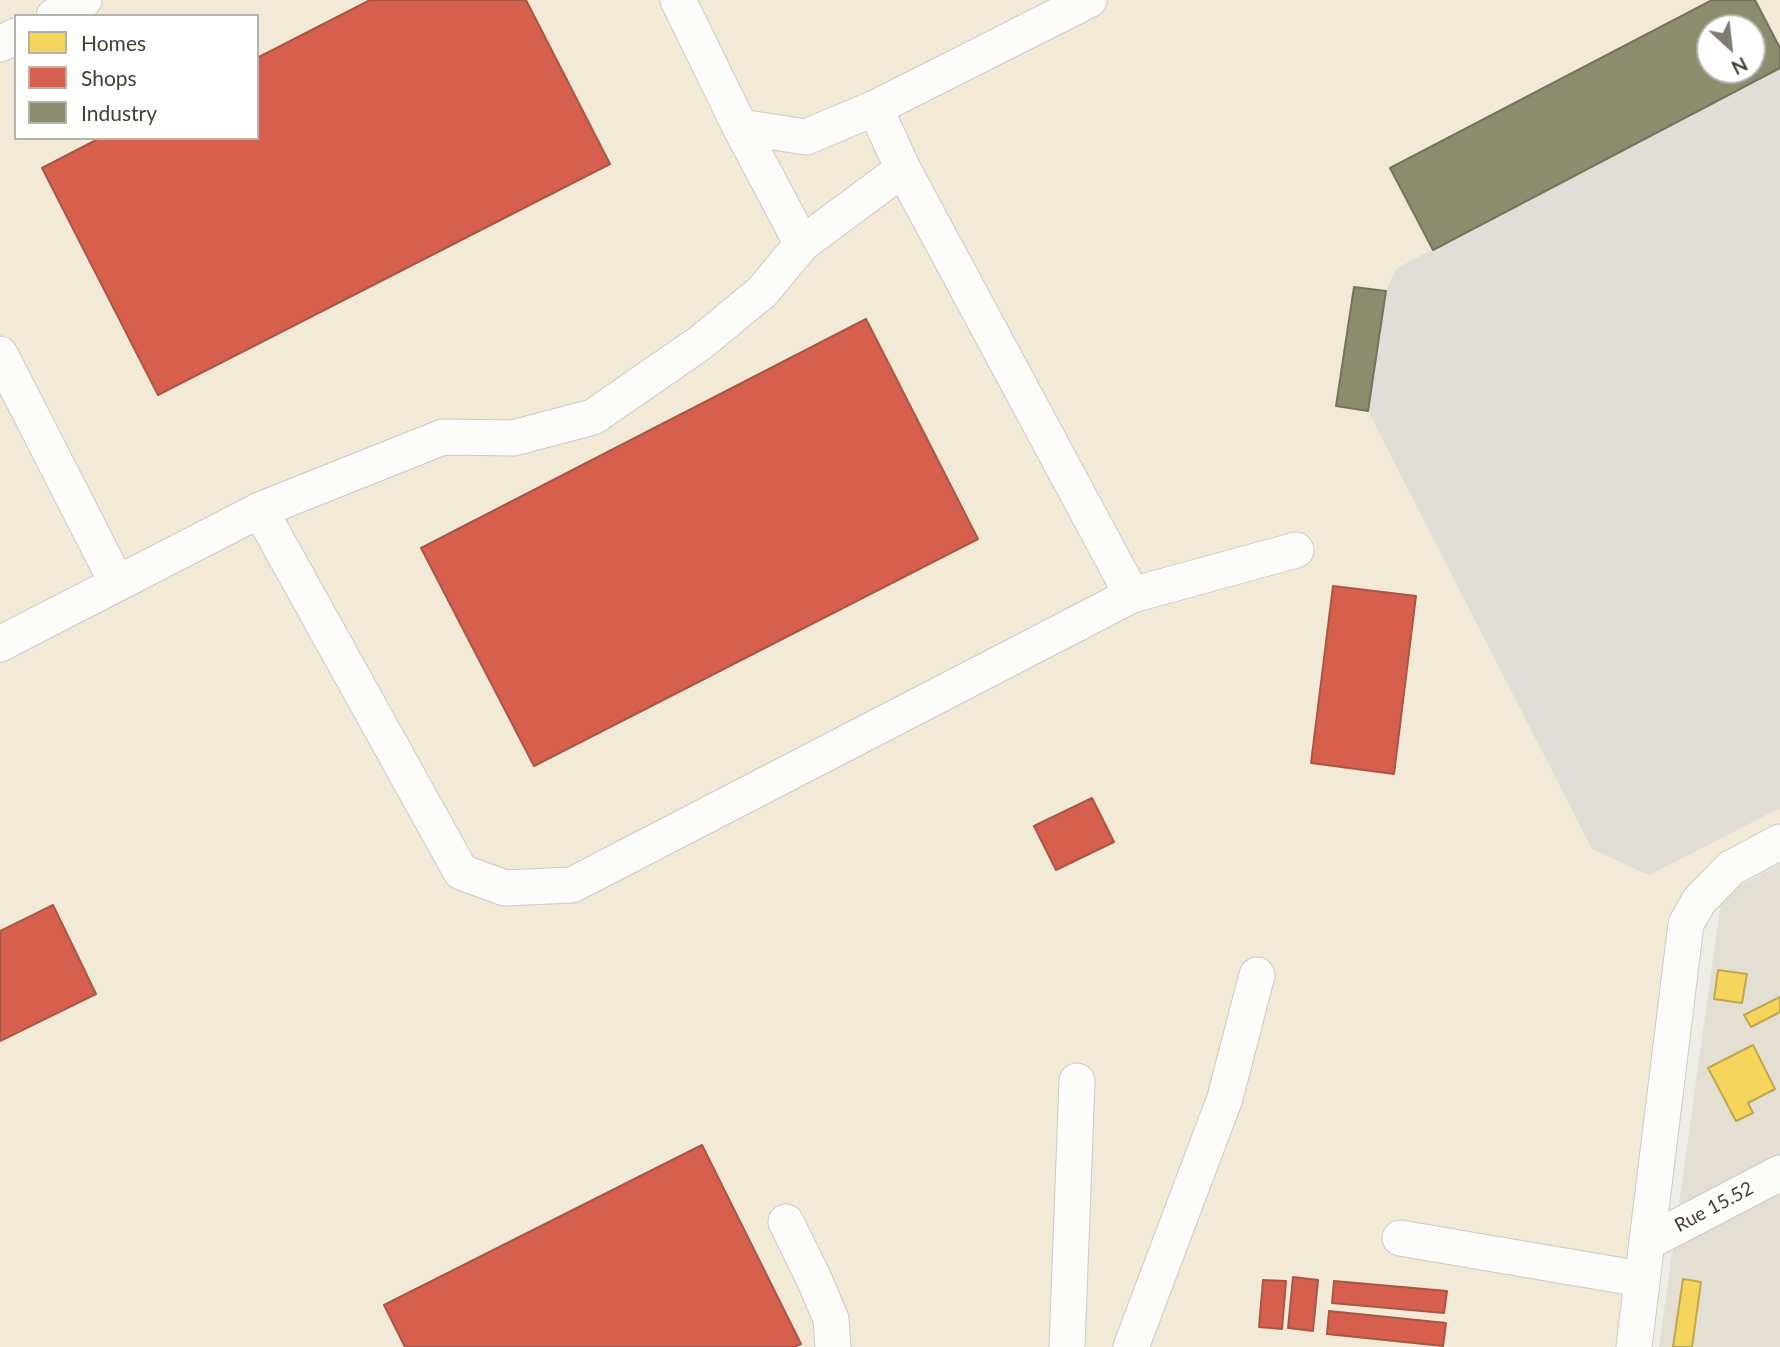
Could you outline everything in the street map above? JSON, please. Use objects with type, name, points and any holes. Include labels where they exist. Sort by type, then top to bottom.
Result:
[{"type":"street","points":[[58,14],[84,0]]},
{"type":"street","points":[[678,0],[740,127],[802,244]]},
{"type":"street","points":[[740,127],[806,137],[875,108],[1089,0]]},
{"type":"street","points":[[875,108],[903,169],[1132,595]]},
{"type":"street","points":[[0,643],[260,510],[443,437],[513,438],[593,417],[711,334],[762,292],[802,244],[903,169]]},
{"type":"street","points":[[0,354],[117,583]]},
{"type":"street","points":[[260,510],[461,872],[505,888],[572,885],[1132,595],[1296,550]]},
{"type":"street","points":[[1634,1347],[1686,924],[1699,901],[1731,868],[1780,842]]},
{"type":"street","points":[[1130,1347],[1225,1098],[1257,975]]},
{"type":"street","points":[[1067,1347],[1077,1081]]},
{"type":"street","name":"Rue 15.52","points":[[1648,1242],[1780,1173]]},
{"type":"street","points":[[786,1222],[831,1319],[833,1347]]},
{"type":"street","points":[[1400,1238],[1642,1279]]},
{"type":"shaded area","points":[[0,0],[1780,0],[1780,842],[1699,901],[1634,1347],[0,1347]]},
{"type":"shaded area","points":[[1780,68],[1780,808],[1649,875],[1592,849],[1368,411],[1386,291],[1397,268],[1749,84],[1766,84],[1766,75]]},
{"type":"shaded area","points":[[1780,864],[1780,1347],[1659,1347],[1722,895]]},
{"type":"building: Homes","points":[[1718,970],[1747,974],[1742,1003],[1714,999]]},
{"type":"building: Homes","points":[[1780,997],[1780,1012],[1751,1027],[1744,1015]]},
{"type":"building: Homes","points":[[1753,1045],[1775,1089],[1748,1103],[1753,1113],[1736,1121],[1708,1068]]},
{"type":"building: Homes","points":[[1683,1279],[1701,1282],[1692,1347],[1673,1347]]},
{"type":"building: Shops","points":[[370,0],[526,0],[610,164],[158,395],[42,168],[96,140],[259,140],[259,57]]},
{"type":"building: Shops","points":[[866,319],[978,539],[534,766],[421,548]]},
{"type":"building: Shops","points":[[1333,586],[1416,596],[1394,774],[1311,763]]},
{"type":"building: Shops","points":[[1092,798],[1114,842],[1056,870],[1034,826]]},
{"type":"building: Shops","points":[[53,905],[96,994],[0,1041],[0,931]]},
{"type":"building: Shops","points":[[702,1145],[801,1344],[794,1347],[405,1347],[384,1305]]},
{"type":"building: Shops","points":[[1293,1277],[1318,1280],[1313,1331],[1288,1328]]},
{"type":"building: Shops","points":[[1263,1280],[1286,1281],[1282,1329],[1259,1327]]},
{"type":"building: Shops","points":[[1334,1281],[1447,1291],[1444,1313],[1332,1303]]},
{"type":"building: Shops","points":[[1329,1311],[1446,1323],[1443,1346],[1327,1334]]},
{"type":"building: Industry","points":[[1712,0],[1755,0],[1762,14],[1696,14],[1696,84],[1749,84],[1433,250],[1390,168]]},
{"type":"building: Industry","points":[[1766,21],[1780,48],[1780,68],[1766,75]]},
{"type":"building: Industry","points":[[1354,287],[1386,291],[1368,411],[1336,406]]}]
